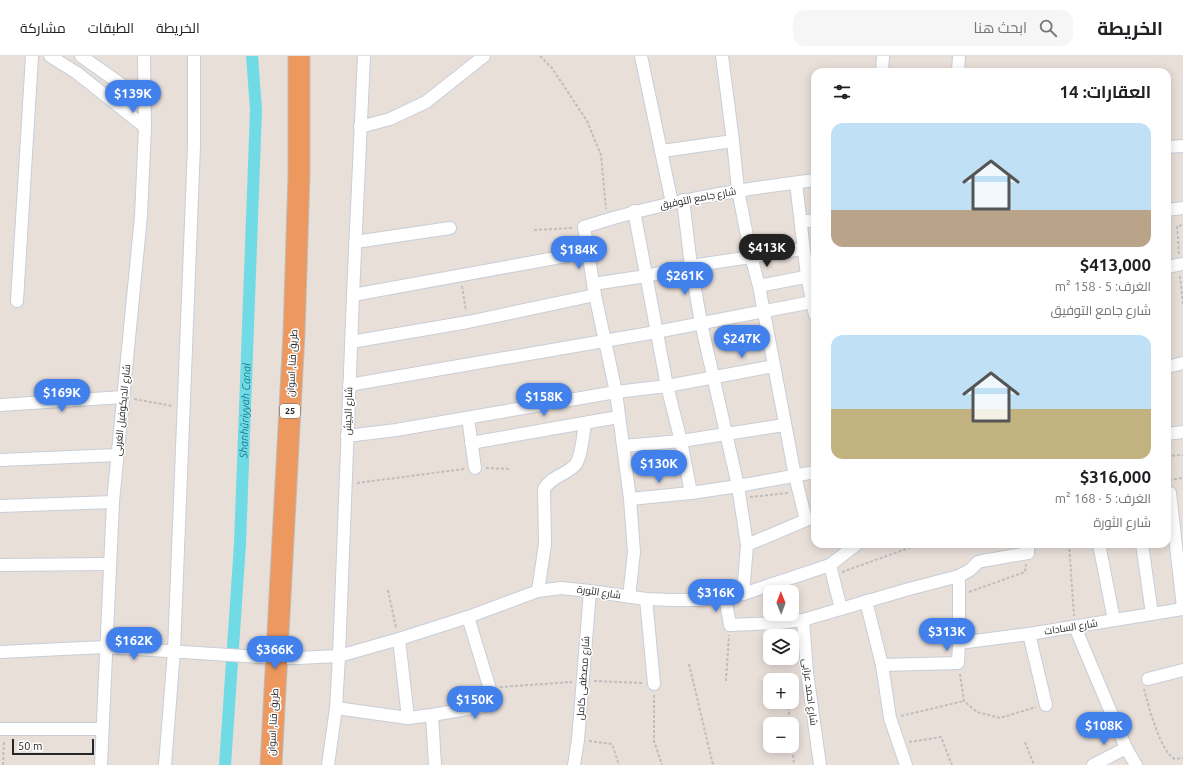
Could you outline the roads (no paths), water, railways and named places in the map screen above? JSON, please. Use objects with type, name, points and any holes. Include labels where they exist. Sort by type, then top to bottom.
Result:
[{"type":"highway","name":"طريق قنا, اسوان","points":[[271,765],[295,317],[299,174],[298,56]]},
{"type":"street","points":[[17,301],[32,56]]},
{"type":"street","points":[[50,56],[76,73],[145,127]]},
{"type":"street","points":[[82,56],[145,101]]},
{"type":"street","name":"شارع الديكوفيل الغربى","points":[[101,765],[102,729],[110,647],[109,564],[113,502],[141,216],[145,127],[144,56]]},
{"type":"street","points":[[165,765],[174,651],[184,408],[194,146],[194,56]]},
{"type":"street","name":"شارع الجيش","points":[[328,765],[336,708],[339,656],[349,385],[364,56]]},
{"type":"street","points":[[360,127],[390,119],[426,102],[484,56]]},
{"type":"street","points":[[641,56],[662,151],[678,202],[692,266],[701,323],[739,492],[747,545],[743,594]]},
{"type":"street","points":[[722,56],[738,190],[751,256],[764,310],[794,476],[806,520],[747,545]]},
{"type":"street","points":[[882,68],[883,56]]},
{"type":"street","points":[[958,68],[959,56]]},
{"type":"street","points":[[662,151],[733,141]]},
{"type":"street","points":[[1171,147],[1183,146]]},
{"type":"street","name":"شارع جامع التوفيق","points":[[588,252],[584,227],[607,219],[634,211],[738,190],[811,181]]},
{"type":"street","points":[[759,286],[811,275],[803,249],[796,183]]},
{"type":"street","points":[[1171,210],[1183,208]]},
{"type":"street","points":[[634,211],[656,332],[667,386],[681,441],[691,493]]},
{"type":"street","points":[[801,222],[811,221]]},
{"type":"street","points":[[355,242],[450,228]]},
{"type":"street","points":[[351,342],[468,322],[646,276],[692,266],[803,249]]},
{"type":"street","points":[[353,295],[588,252],[594,290],[616,392],[618,417],[630,499],[634,552],[630,596]]},
{"type":"street","points":[[1171,266],[1181,265]]},
{"type":"street","points":[[349,385],[656,332],[811,302]]},
{"type":"street","points":[[1171,366],[1183,363]]},
{"type":"street","points":[[347,436],[396,430],[616,392],[667,386],[713,376],[774,366]]},
{"type":"street","points":[[0,404],[123,397]]},
{"type":"street","points":[[472,443],[618,417]]},
{"type":"street","points":[[468,418],[475,468]]},
{"type":"street","points":[[538,591],[545,544],[544,489],[548,482],[573,467],[578,461],[585,424]]},
{"type":"street","points":[[623,446],[681,441],[784,424]]},
{"type":"street","points":[[1171,434],[1183,432]]},
{"type":"street","points":[[0,460],[117,455]]},
{"type":"street","points":[[630,499],[691,493],[739,492],[794,476],[811,473]]},
{"type":"street","points":[[0,506],[113,502]]},
{"type":"street","points":[[1171,502],[1183,608]]},
{"type":"street","name":"شارع الثورة","points":[[0,652],[110,647],[277,658],[319,658],[339,656],[468,617],[538,591],[561,588],[590,590],[646,599],[692,600],[725,597],[743,594],[831,570],[853,548]]},
{"type":"street","points":[[725,597],[730,625],[779,623],[803,620],[959,576],[970,570],[982,560],[1028,548]]},
{"type":"street","points":[[1100,548],[1114,620]]},
{"type":"street","points":[[1143,548],[1152,614]]},
{"type":"street","points":[[0,565],[109,564]]},
{"type":"street","points":[[831,570],[841,609]]},
{"type":"street","points":[[882,665],[958,663],[959,576]]},
{"type":"street","name":"شارع مصطفى كامل","points":[[574,765],[578,740],[590,590]]},
{"type":"street","points":[[646,599],[654,684]]},
{"type":"street","points":[[866,601],[882,665],[890,718],[906,765]]},
{"type":"street","name":"شارع السادات","points":[[959,643],[1075,627],[1183,608]]},
{"type":"street","points":[[336,708],[408,718],[490,705],[493,702],[493,699],[468,617]]},
{"type":"street","name":"شارع احمد عرابى","points":[[803,620],[807,672],[820,765]]},
{"type":"street","points":[[1075,627],[1126,748],[1136,765]]},
{"type":"street","points":[[1029,634],[1046,705]]},
{"type":"street","points":[[399,639],[408,718]]},
{"type":"street","points":[[1148,679],[1183,670]]},
{"type":"street","points":[[432,715],[435,765]]},
{"type":"street","points":[[2,729],[102,729]]},
{"type":"street","points":[[1093,765],[1126,748]]},
{"type":"waterway","name":"Shanhūriyyah Canal","points":[[225,765],[240,544],[256,110],[252,56]]}]
